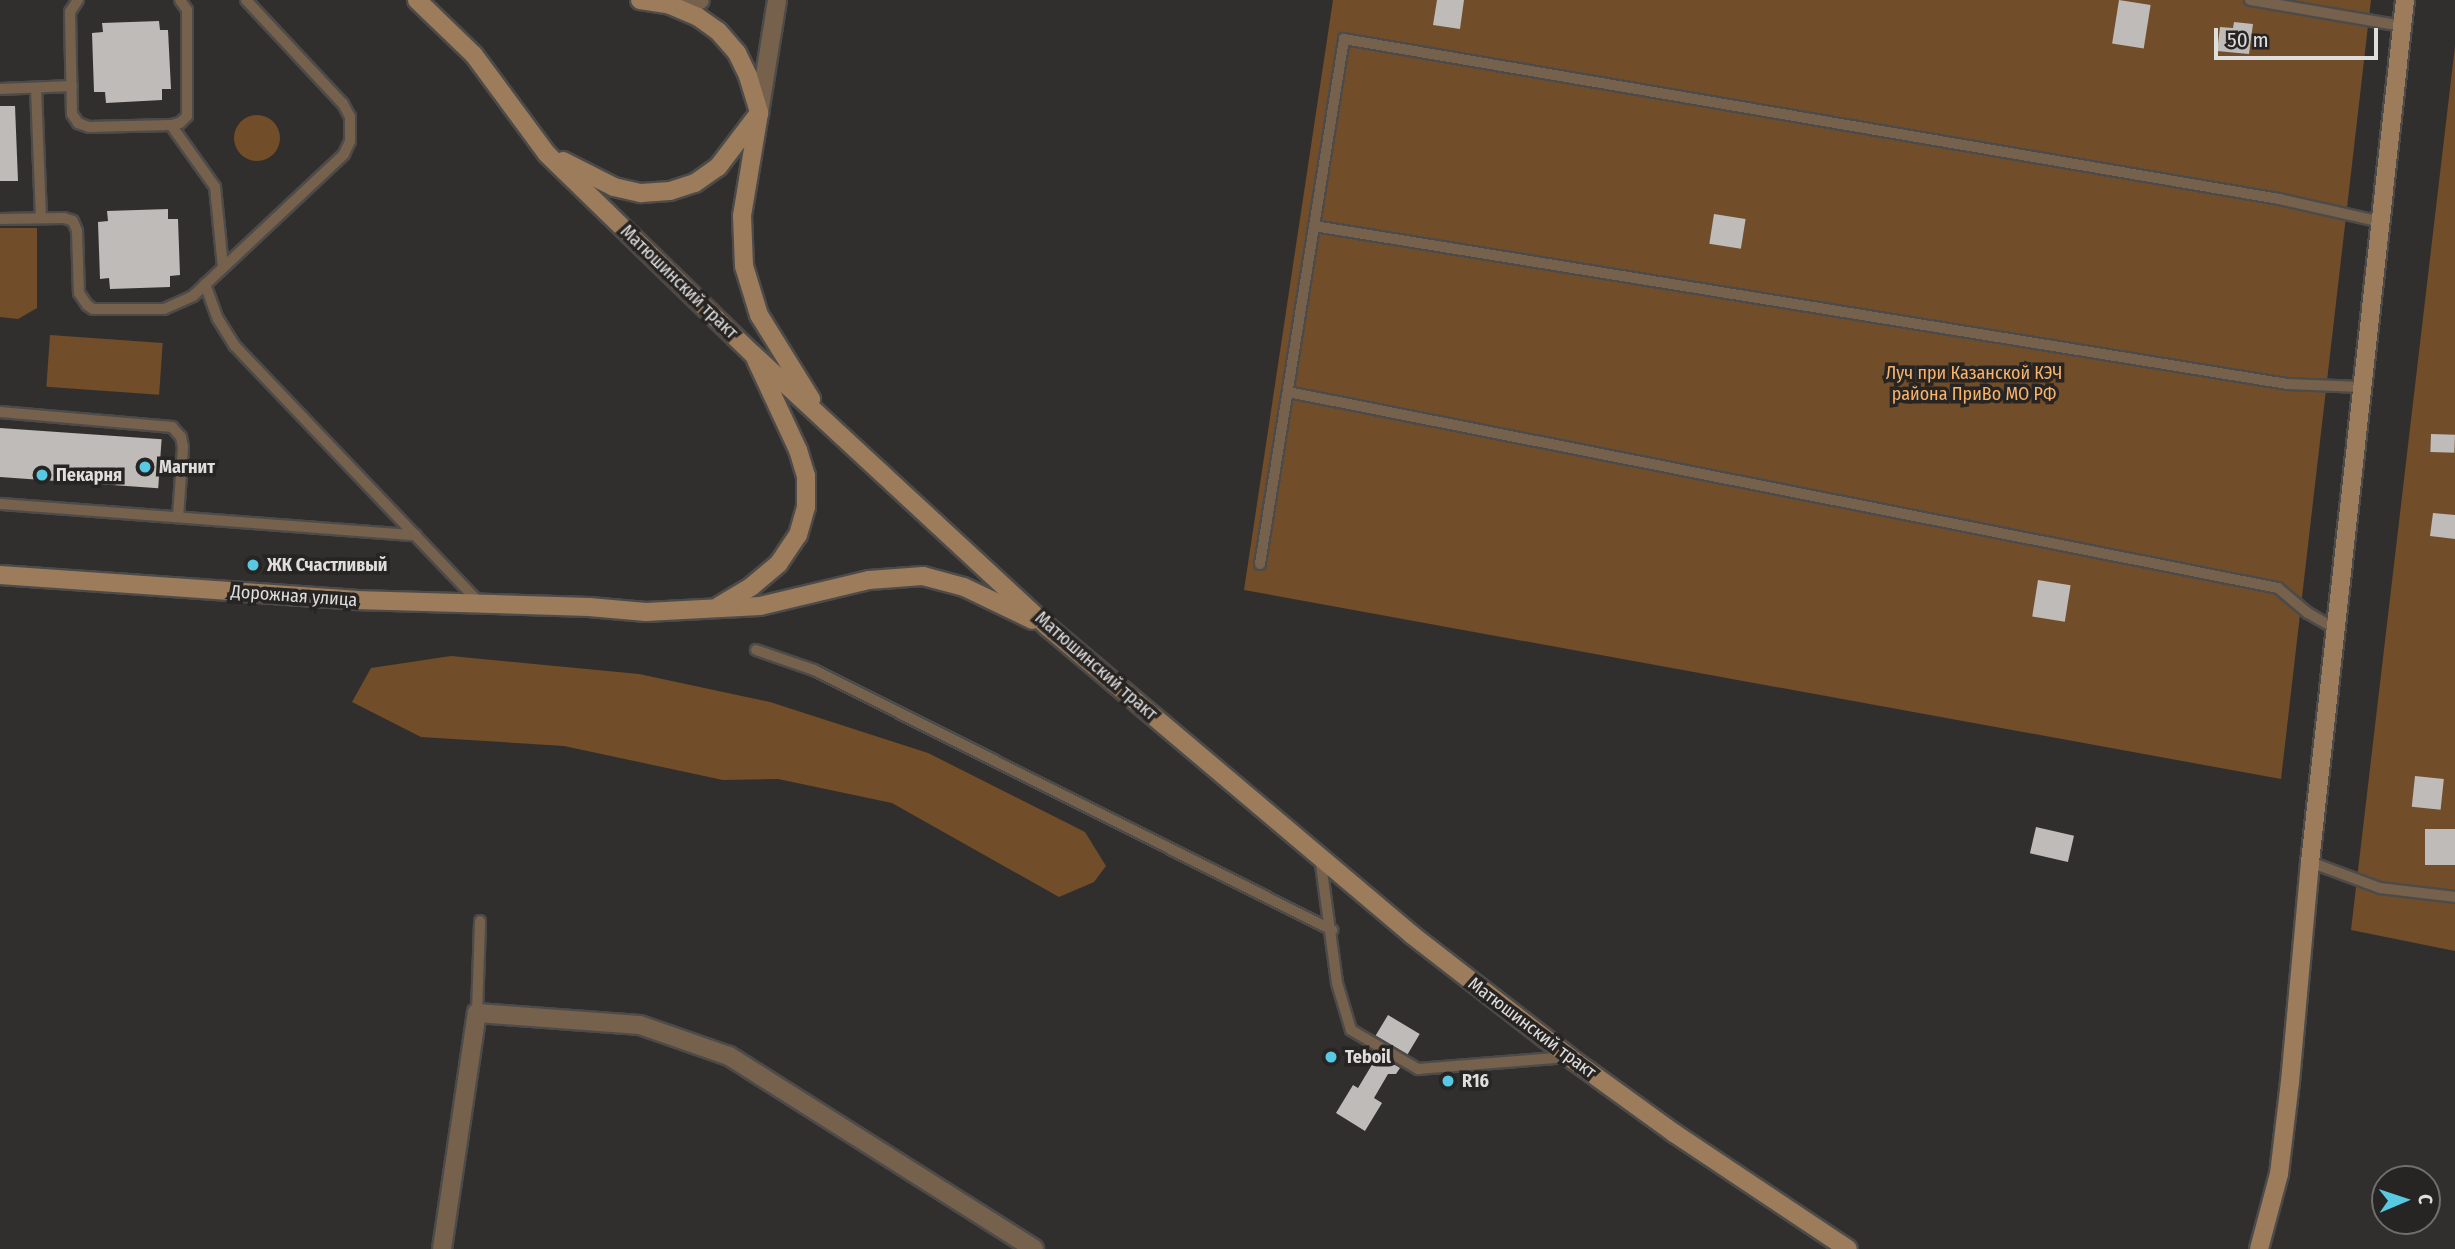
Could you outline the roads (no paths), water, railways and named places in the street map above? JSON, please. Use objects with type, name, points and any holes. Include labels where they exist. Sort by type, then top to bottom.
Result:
[{"type":"street","name":"Матюшинский тракт","points":[[417,0],[474,55],[547,154],[753,354],[1049,628],[1412,935],[1569,1057],[1674,1133],[1848,1249]]},
{"type":"street","points":[[640,0],[670,5],[718,31],[737,52],[759,113]]},
{"type":"street","points":[[670,5],[699,0]]},
{"type":"street","points":[[778,0],[742,216],[744,266],[759,315],[822,417]]},
{"type":"street","points":[[2259,1249],[2279,1174],[2310,862],[2405,0]]},
{"type":"street","points":[[547,154],[614,187],[641,193],[670,191],[695,183],[718,167],[759,113]]},
{"type":"street","points":[[716,608],[752,586],[779,563],[798,535],[806,507],[806,476],[798,450],[753,354]]},
{"type":"street","name":"Дорожная улица","points":[[0,575],[355,600],[589,607],[646,612],[760,606],[869,580],[923,576],[964,587],[1049,628]]},
{"type":"street","points":[[442,1249],[477,1013],[640,1025],[729,1056],[1034,1249]]},
{"type":"lane","points":[[78,0],[70,12],[72,114],[82,126],[171,125],[184,120],[190,111],[187,10],[180,0]]},
{"type":"lane","points":[[0,219],[64,218],[75,225],[79,293],[93,309],[164,309],[186,300],[205,284],[344,154],[352,130],[343,104],[246,0]]},
{"type":"lane","points":[[2250,0],[2403,26]]},
{"type":"lane","points":[[1260,564],[1344,39],[2279,199],[2381,222]]},
{"type":"lane","points":[[0,89],[72,86]]},
{"type":"lane","points":[[36,88],[41,218]]},
{"type":"lane","points":[[171,125],[215,187],[223,267]]},
{"type":"lane","points":[[1314,226],[2274,382],[2362,387]]},
{"type":"lane","points":[[205,284],[218,320],[234,345],[481,604]]},
{"type":"lane","points":[[1288,392],[2278,588],[2308,613],[2336,629]]},
{"type":"lane","points":[[0,412],[172,427],[181,437],[183,447],[178,517]]},
{"type":"lane","points":[[0,504],[416,536]]},
{"type":"lane","points":[[756,650],[814,670],[1332,930]]},
{"type":"lane","points":[[1320,858],[1332,930],[1337,983],[1352,1030],[1418,1069],[1569,1057]]},
{"type":"lane","points":[[2310,862],[2380,888],[2455,897]]},
{"type":"lane","points":[[477,1013],[480,921]]},
{"type":"place","name":"Магнит","points":[[145,467]]},
{"type":"place","name":"Пекарня","points":[[42,475]]},
{"type":"place","name":"ЖК Счастливый","points":[[253,565]]},
{"type":"place","name":"Teboil","points":[[1331,1057]]},
{"type":"place","name":"R16","points":[[1448,1081]]},
{"type":"park label","name":"Луч при Казанской КЭЧ района ПриВо МО РФ","points":[[1974,384]]}]
